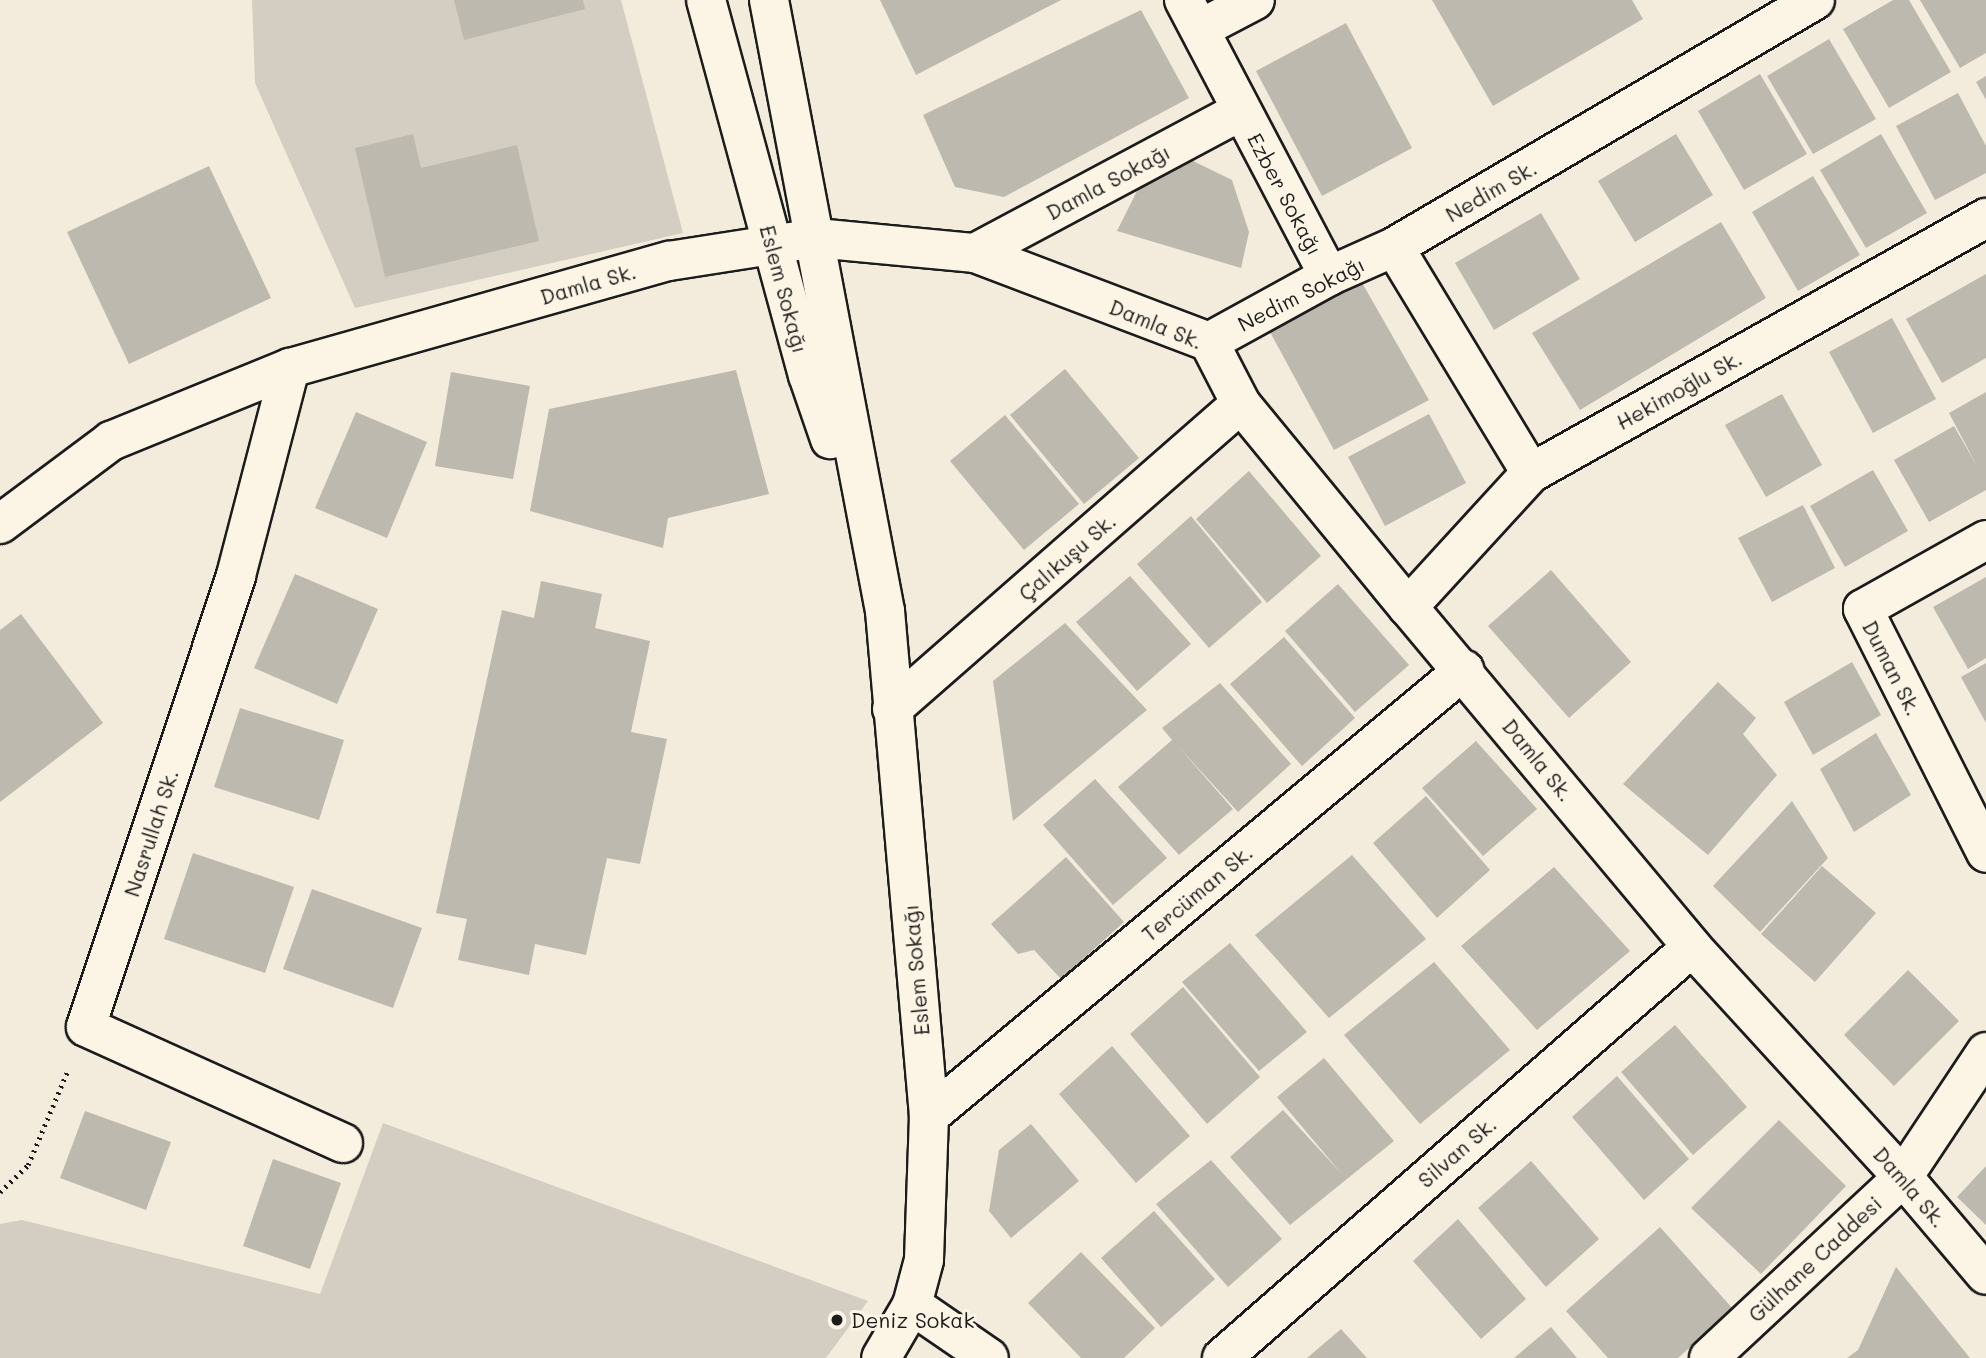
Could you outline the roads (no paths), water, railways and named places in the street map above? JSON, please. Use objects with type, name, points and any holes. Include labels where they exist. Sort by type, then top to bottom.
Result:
[{"type":"street","name":"Eslem Sokağı","points":[[706,0],[807,375],[877,573]]},
{"type":"street","name":"Eslem Sokağı","points":[[769,0],[816,238],[838,377],[885,611],[929,1116],[924,1260],[912,1305],[881,1358]]},
{"type":"street","points":[[1192,14],[1255,0]]},
{"type":"street","name":"Nedim Sk.","points":[[1394,247],[1815,0]]},
{"type":"street","name":"Ezber Sokağı","points":[[1192,14],[1329,276]]},
{"type":"street","name":"Damla Sokağı","points":[[975,253],[1241,111]]},
{"type":"street","name":"Hekimoğlu Sk.","points":[[1408,607],[1531,474],[1986,218]]},
{"type":"street","name":"Damla Sk.","points":[[0,524],[111,442],[290,368],[669,261],[816,238],[975,253],[1209,342],[1241,404],[1408,607],[1464,670],[1692,947],[1903,1177],[1986,1275]]},
{"type":"street","points":[[1394,247],[1531,474]]},
{"type":"street","name":"Nedim Sokağı","points":[[1209,342],[1329,276],[1394,247]]},
{"type":"street","name":"Nasrullah Sk.","points":[[290,368],[236,576],[86,1027],[342,1143]]},
{"type":"street","name":"Çalıkuşu Sk.","points":[[892,709],[1241,404]]},
{"type":"street","name":"Duman Sk.","points":[[1986,540],[1863,609],[1986,853]]},
{"type":"street","name":"Tercüman Sk.","points":[[929,1116],[1464,670]]},
{"type":"street","name":"Silvan Sk.","points":[[1222,1358],[1692,947]]},
{"type":"street","name":"Gülhane Caddesi","points":[[1709,1358],[1903,1177],[1986,1052]]},
{"type":"street","points":[[912,1305],[989,1358]]},
{"type":"place","name":"Deniz Sokak","points":[[837,1320]]}]
